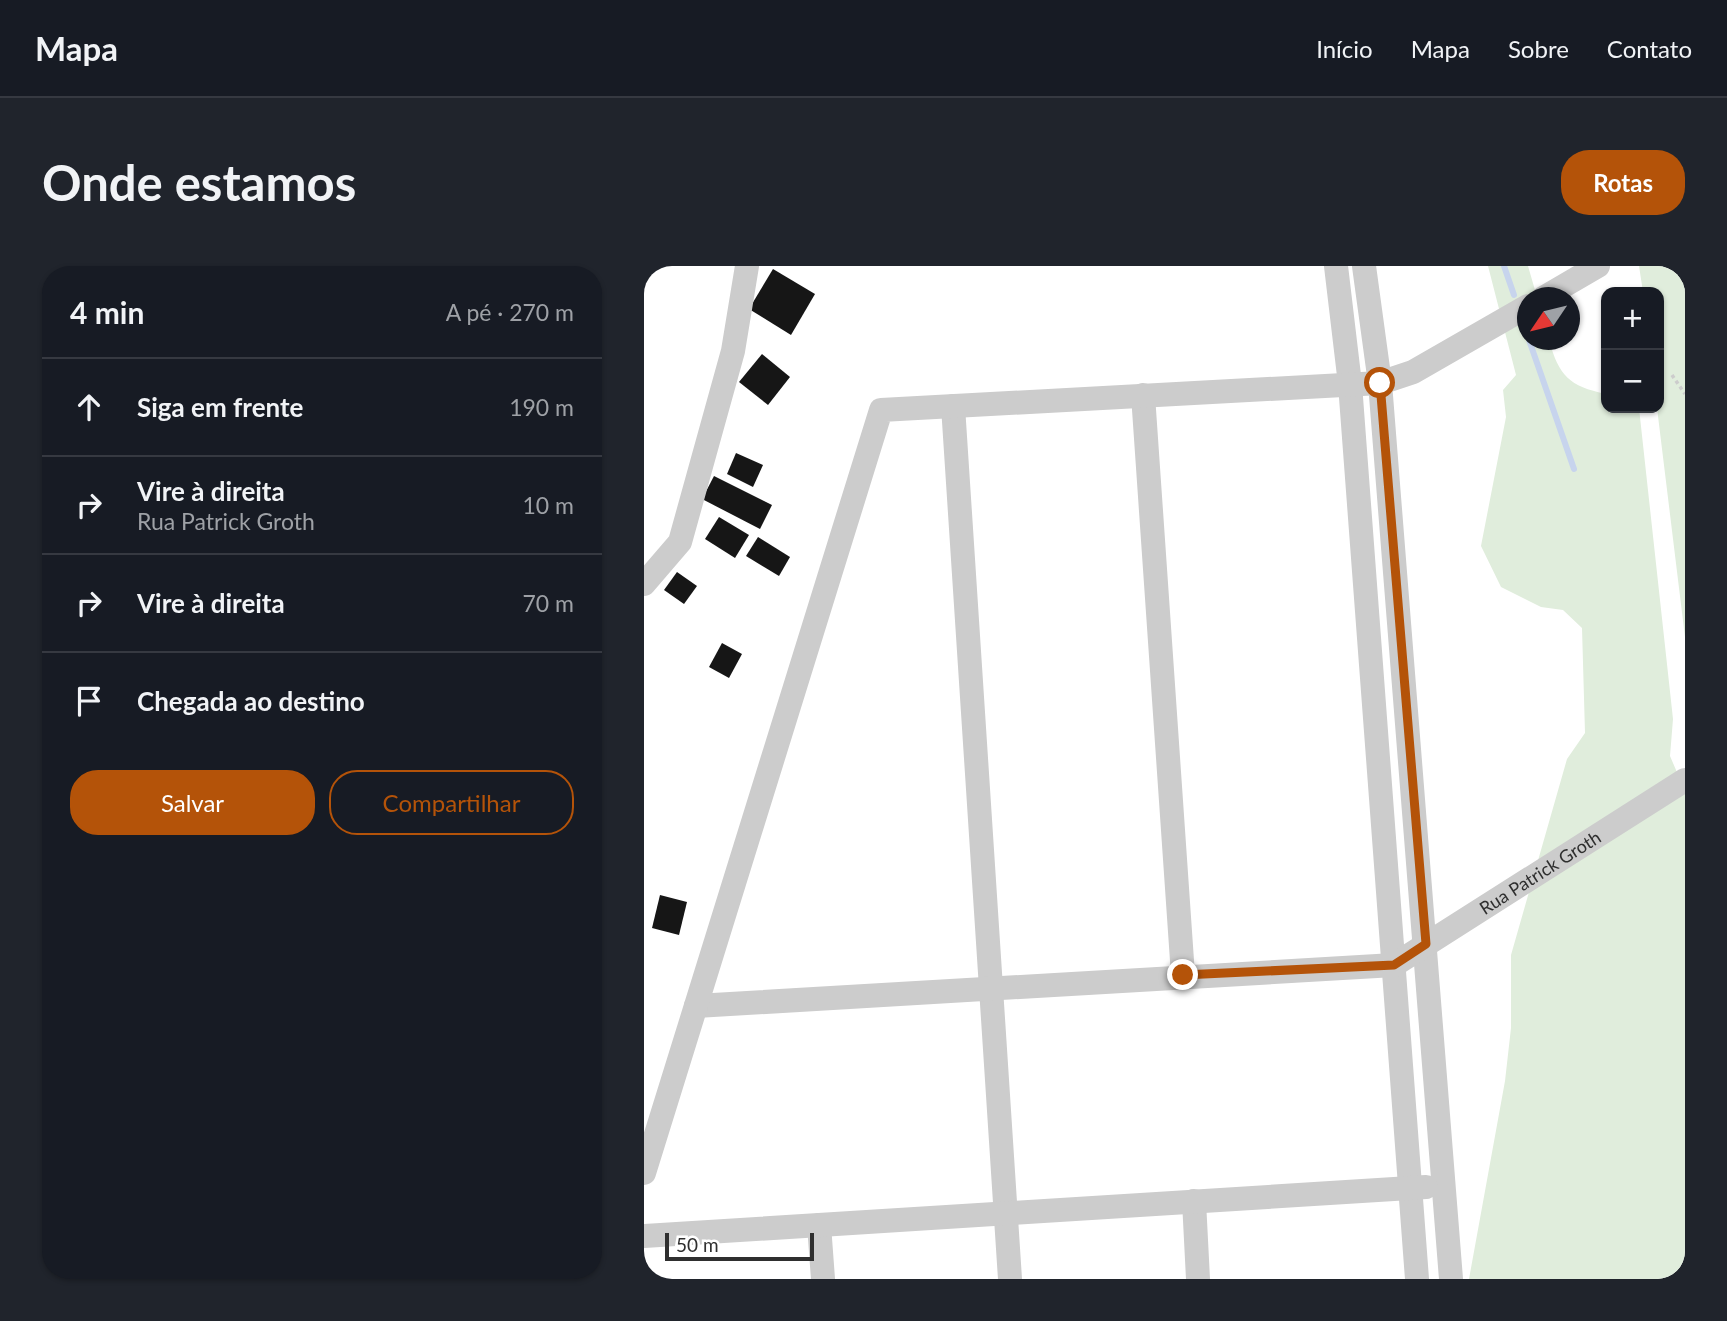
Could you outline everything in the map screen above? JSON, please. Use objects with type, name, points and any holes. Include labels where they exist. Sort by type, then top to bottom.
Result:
[{"type":"street","points":[[644,584],[680,542],[733,351],[747,266]]},
{"type":"street","points":[[1336,266],[1350,384],[1417,1279]]},
{"type":"street","points":[[1364,266],[1380,383],[1446,1186],[1451,1279]]},
{"type":"street","points":[[1562,287],[1598,266]]},
{"type":"street","points":[[644,1173],[881,410],[1380,383],[1413,372],[1517,312]]},
{"type":"street","points":[[1143,395],[1183,975]]},
{"type":"street","points":[[953,406],[1010,1279]]},
{"type":"street","name":"Rua Patrick Groth","points":[[1394,965],[1685,780]]},
{"type":"street","points":[[696,1006],[1183,975],[1394,965]]},
{"type":"street","points":[[644,1236],[1446,1186]]},
{"type":"street","points":[[1194,1201],[1198,1279]]},
{"type":"street","points":[[819,1225],[823,1279]]},
{"type":"path","points":[[1672,375],[1685,394]]},
{"type":"green space","points":[[1488,266],[1528,266],[1534,287],[1517,287],[1517,350],[1553,350],[1567,377],[1574,383],[1601,393],[1601,413],[1640,413],[1673,719],[1670,756],[1685,791],[1685,1279],[1469,1279],[1505,1081],[1511,1028],[1511,955],[1567,759],[1585,733],[1582,628],[1563,610],[1541,607],[1501,587],[1481,546],[1506,417],[1503,390],[1516,375]]},
{"type":"green space","points":[[1639,266],[1685,266],[1685,637],[1658,413],[1664,413],[1664,287],[1642,287]]},
{"type":"building","points":[[773,269],[815,294],[791,335],[749,309]]},
{"type":"building","points":[[762,354],[790,377],[768,405],[739,382]]},
{"type":"building","points":[[736,453],[763,465],[753,487],[727,474]]},
{"type":"building","points":[[714,476],[772,505],[760,529],[702,499]]},
{"type":"building","points":[[719,517],[749,535],[735,558],[705,539]]},
{"type":"building","points":[[758,537],[790,557],[779,576],[746,556]]},
{"type":"building","points":[[677,572],[697,586],[684,604],[664,590]]},
{"type":"building","points":[[722,643],[742,654],[729,678],[709,667]]},
{"type":"building","points":[[660,895],[687,902],[679,935],[652,928]]},
{"type":"waterway","points":[[1504,266],[1514,295]]},
{"type":"waterway","points":[[1532,350],[1574,469]]},
{"type":"route","points":[[1183,975],[1394,965],[1426,944],[1380,383]]}]
